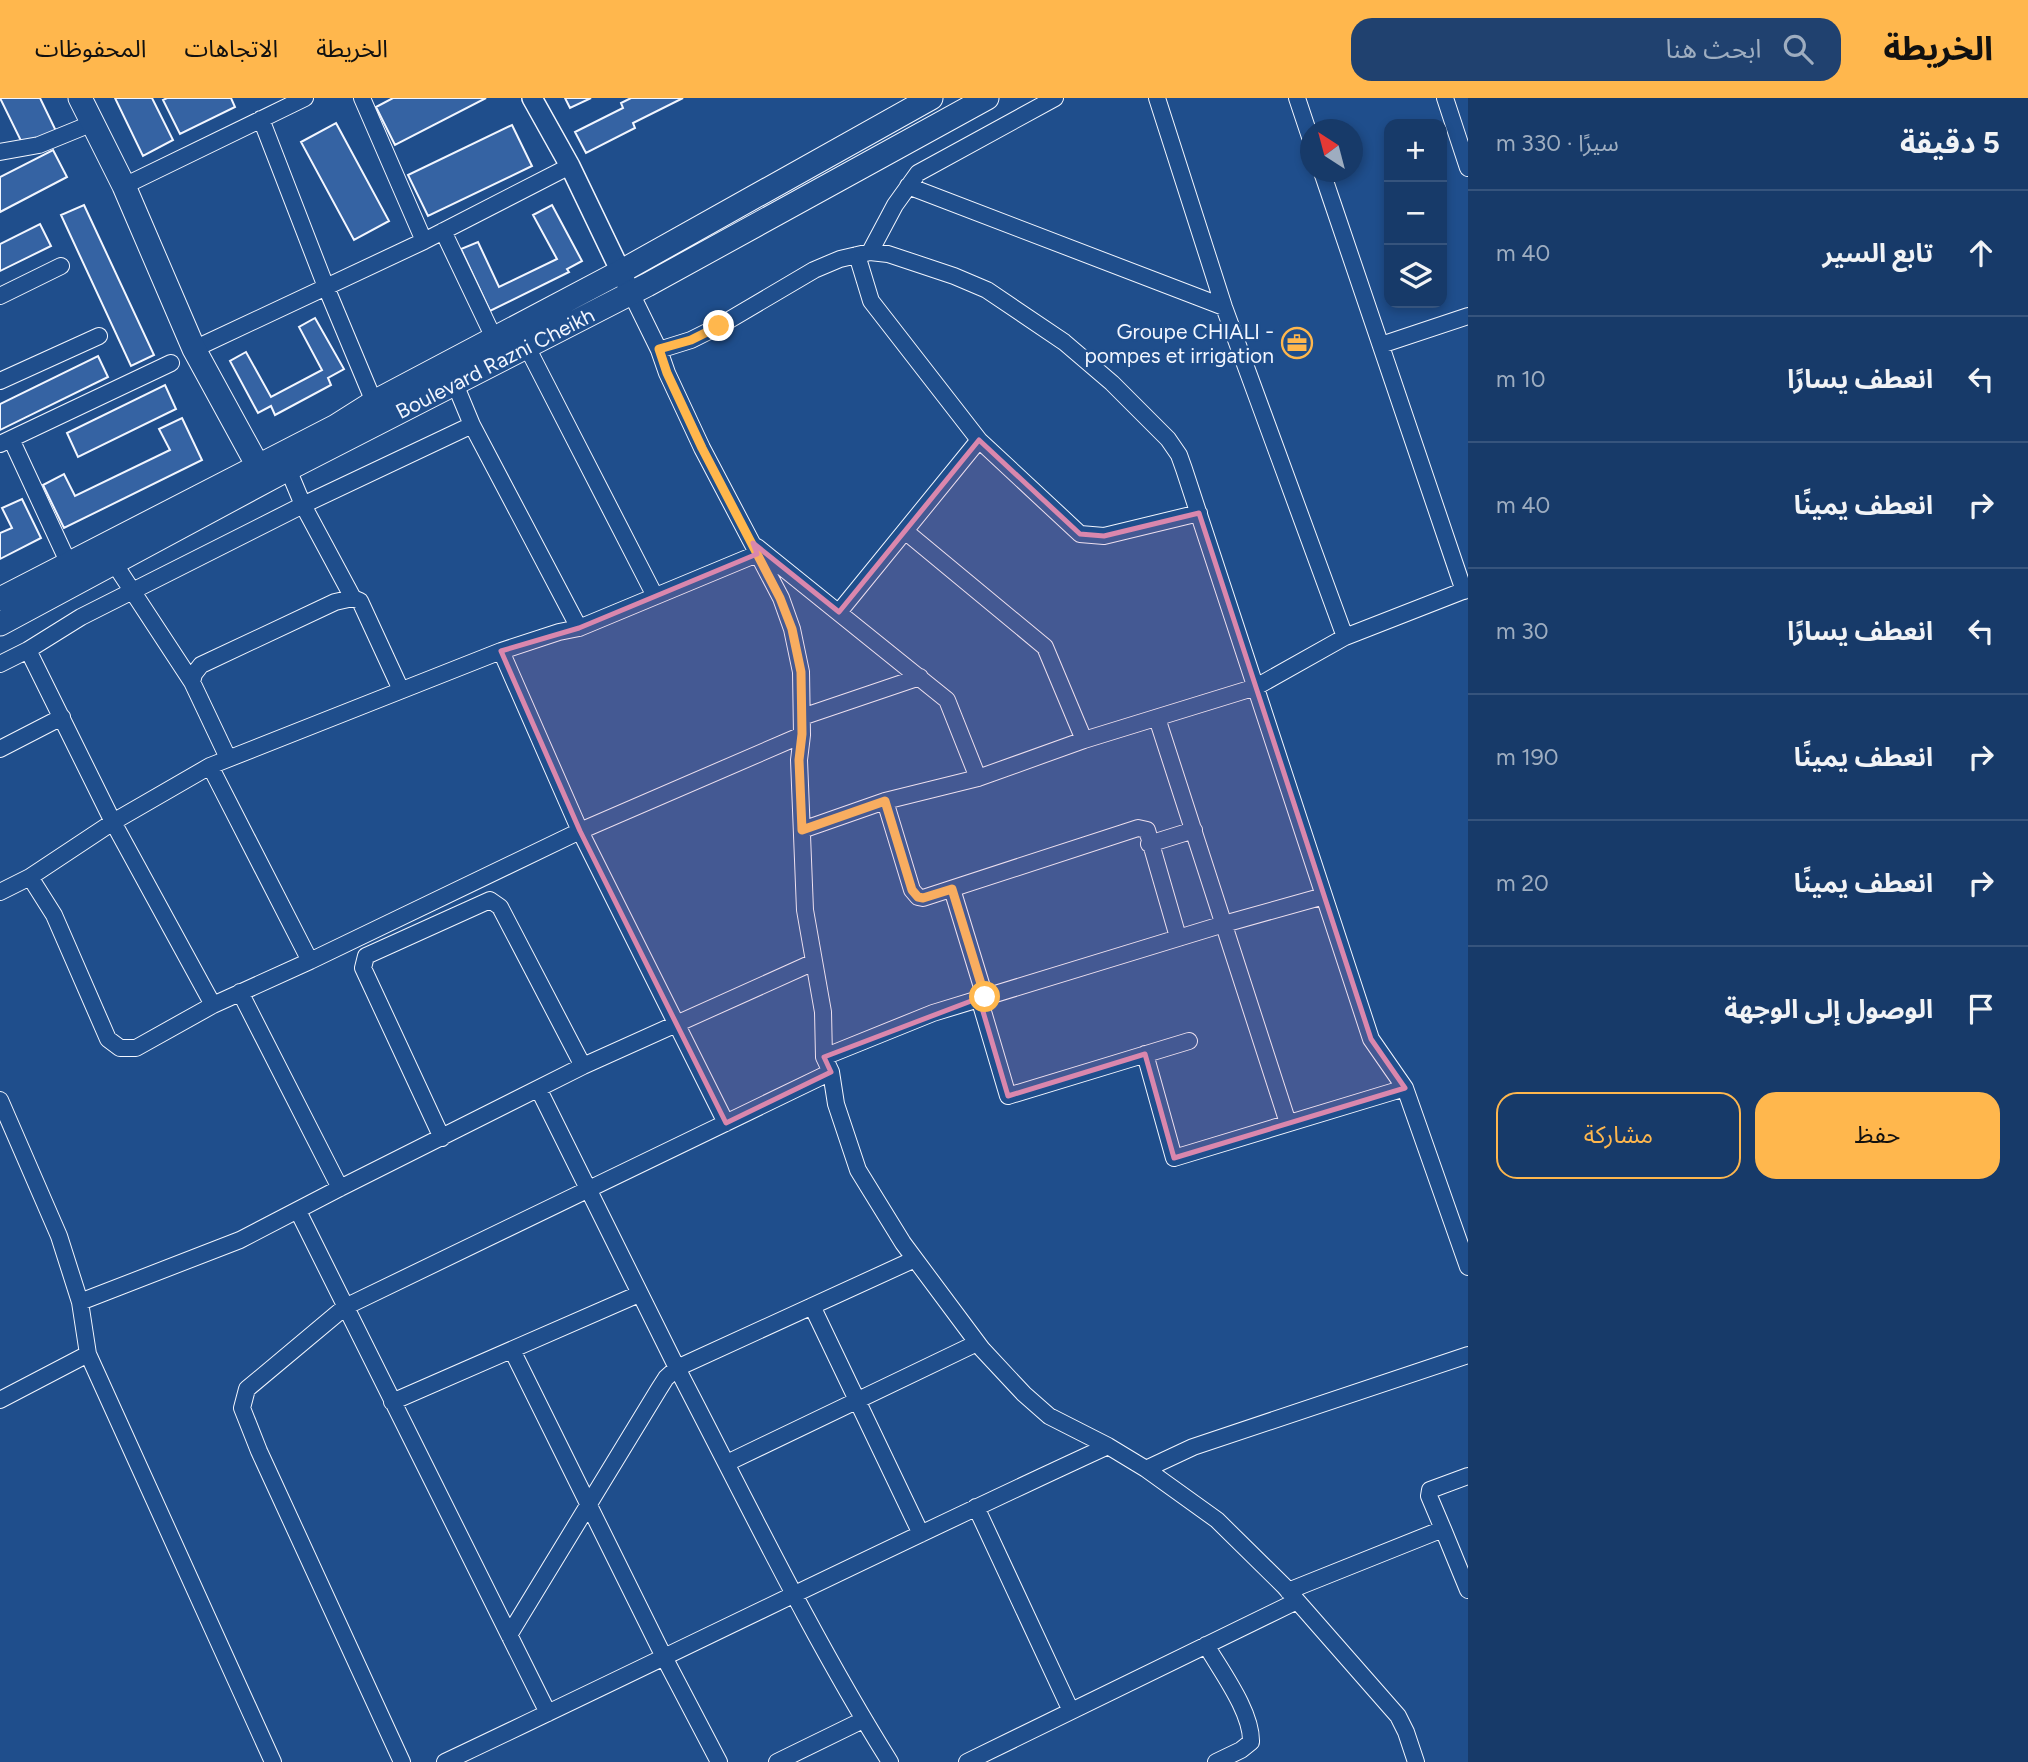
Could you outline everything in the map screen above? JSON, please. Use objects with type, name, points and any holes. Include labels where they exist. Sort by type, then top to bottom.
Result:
[{"type":"main road","points":[[80,98],[124,186],[194,349],[263,474]]},
{"type":"main road","name":"Boulevard Razni Cheikh","points":[[0,624],[114,563],[263,474],[374,402],[620,272],[931,98]]},
{"type":"main road","name":"Boulevard Razni Cheikh","points":[[0,599],[263,474],[288,469],[631,293],[987,98]]},
{"type":"street","points":[[124,186],[305,98]]},
{"type":"street","points":[[362,98],[424,241]]},
{"type":"street","points":[[532,98],[570,166],[659,349],[667,373],[724,494],[780,598],[792,629],[801,672],[802,734],[799,760],[805,909],[823,1012],[824,1057],[831,1072],[836,1104],[858,1170],[881,1211],[977,1343],[1024,1394],[1049,1416],[1146,1469],[1216,1520],[1293,1596],[1398,1716],[1416,1762]]},
{"type":"street","points":[[1055,98],[924,170],[908,186],[864,253],[871,301],[979,440],[1080,534],[1104,536],[1199,513]]},
{"type":"street","points":[[1157,98],[1224,307],[1345,637]]},
{"type":"street","points":[[1297,98],[1305,119]]},
{"type":"street","points":[[1445,98],[1468,168]]},
{"type":"street","points":[[261,119],[374,402]]},
{"type":"street","points":[[0,151],[39,145],[93,123]]},
{"type":"street","points":[[194,349],[424,241],[570,166]]},
{"type":"street","points":[[802,830],[885,801],[978,778],[1084,740],[1256,687],[1345,637],[1466,590],[1325,182]]},
{"type":"street","points":[[908,186],[1224,307]]},
{"type":"street","points":[[443,231],[494,338]]},
{"type":"street","points":[[659,349],[704,334],[814,270],[840,258],[864,253],[888,254],[987,290],[1064,342],[1112,383],[1168,439],[1179,455],[1199,513],[1371,1039],[1405,1087],[1468,1267]]},
{"type":"street","points":[[0,296],[61,266]]},
{"type":"street","points":[[1381,345],[1468,316]]},
{"type":"street","points":[[0,381],[99,336]]},
{"type":"street","points":[[527,347],[654,596]]},
{"type":"street","points":[[69,564],[5,442],[171,363]]},
{"type":"street","points":[[455,384],[472,425],[579,628]]},
{"type":"street","points":[[0,664],[28,650],[65,625],[132,591],[303,505],[472,425]]},
{"type":"street","points":[[839,612],[979,440]]},
{"type":"street","points":[[288,469],[303,505],[353,598]]},
{"type":"street","points":[[905,531],[1045,647],[1084,740]]},
{"type":"street","points":[[0,892],[30,877],[113,822],[210,766],[501,651],[579,628],[755,549]]},
{"type":"street","points":[[755,549],[839,612],[947,700],[978,778]]},
{"type":"street","points":[[114,563],[192,682],[228,758]]},
{"type":"street","points":[[192,682],[201,665],[335,602],[353,598],[360,601],[365,609],[401,690]]},
{"type":"street","points":[[28,650],[113,822],[213,1004]]},
{"type":"street","points":[[501,651],[580,831],[726,1123]]},
{"type":"street","points":[[802,717],[920,677]]},
{"type":"street","points":[[0,749],[62,717]]},
{"type":"street","points":[[1157,718],[1289,1124]]},
{"type":"street","points":[[30,877],[54,915],[108,1039],[120,1048],[136,1048],[213,1004],[310,961],[580,831],[802,734]]},
{"type":"street","points":[[210,766],[310,961]]},
{"type":"street","points":[[885,801],[912,890],[915,895],[923,898],[1138,828],[1147,830],[1178,937]]},
{"type":"street","points":[[1149,844],[1194,830]]},
{"type":"street","points":[[952,889],[1007,1096],[1189,1041]]},
{"type":"street","points":[[824,1057],[933,1013],[1178,937],[1324,896]]},
{"type":"street","points":[[442,1138],[363,968],[366,956],[490,900],[500,907],[583,1066]]},
{"type":"street","points":[[80,1302],[240,1240],[583,1066],[814,962]]},
{"type":"street","points":[[240,992],[340,1188]]},
{"type":"street","points":[[1145,1054],[1174,1158],[1405,1087]]},
{"type":"street","points":[[402,1762],[310,1566],[242,1408],[247,1389],[345,1307],[831,1072]]},
{"type":"street","points":[[539,1090],[677,1368],[863,1720],[890,1762]]},
{"type":"street","points":[[1,1104],[59,1236],[80,1302],[88,1354],[273,1762]]},
{"type":"street","points":[[298,1211],[548,1713]]},
{"type":"street","points":[[509,1635],[666,1378],[677,1368],[915,1259]]},
{"type":"street","points":[[392,1402],[639,1294]]},
{"type":"street","points":[[812,1306],[921,1534]]},
{"type":"street","points":[[727,1463],[977,1343]]},
{"type":"street","points":[[512,1350],[719,1762]]},
{"type":"street","points":[[0,1400],[88,1354]]},
{"type":"street","points":[[1146,1469],[1193,1447],[1468,1355]]},
{"type":"street","points":[[445,1762],[1108,1446]]},
{"type":"street","points":[[1468,1476],[1430,1490],[1429,1496],[1468,1590]]},
{"type":"street","points":[[976,1507],[1071,1711]]},
{"type":"street","points":[[967,1762],[1206,1645],[1293,1596],[1443,1529]]},
{"type":"street","points":[[1206,1645],[1246,1716],[1251,1731],[1251,1742],[1216,1762]]},
{"type":"street","points":[[777,1762],[863,1720]]},
{"type":"highlighted area","points":[[979,440],[1080,534],[1104,536],[1199,513],[1371,1039],[1405,1088],[1174,1158],[1145,1054],[1008,1096],[979,998],[824,1057],[831,1072],[726,1123],[580,831],[501,651],[579,628],[757,554],[753,543],[839,612]]},
{"type":"building","points":[[0,98],[40,98],[56,131],[24,147]]},
{"type":"building","points":[[115,98],[152,98],[173,140],[143,156]]},
{"type":"building","points":[[231,98],[235,107],[180,134],[163,100]]},
{"type":"building","points":[[393,98],[486,98],[395,145],[376,107]]},
{"type":"building","points":[[565,98],[591,98],[570,108]]},
{"type":"building","points":[[631,98],[683,98],[633,123],[635,128],[586,153],[575,132],[623,108],[621,103]]},
{"type":"building","points":[[336,123],[389,221],[354,240],[301,142]]},
{"type":"building","points":[[512,125],[532,166],[428,216],[408,175]]},
{"type":"building","points":[[53,150],[67,177],[0,212],[0,177]]},
{"type":"building","points":[[84,205],[154,355],[131,366],[61,215]]},
{"type":"building","points":[[552,205],[582,261],[567,269],[569,272],[490,311],[461,249],[478,242],[499,287],[557,259],[533,215]]},
{"type":"building","points":[[40,224],[51,246],[0,271],[0,244]]},
{"type":"building","points":[[315,318],[344,369],[328,378],[331,385],[275,415],[271,406],[258,413],[230,361],[246,352],[271,397],[322,370],[299,327]]},
{"type":"building","points":[[98,356],[108,377],[0,430],[0,404]]},
{"type":"building","points":[[165,385],[176,409],[78,457],[67,433]]},
{"type":"building","points":[[182,418],[202,460],[64,528],[43,485],[64,474],[75,496],[170,450],[159,429]]},
{"type":"building","points":[[22,499],[41,538],[0,559],[0,533],[12,528],[2,508]]},
{"type":"place","name":"Groupe CHIALI - pompes et irrigation","points":[[1297,343]]},
{"type":"route","points":[[719,326],[691,340],[659,349],[667,373],[702,448],[780,598],[792,629],[801,672],[802,734],[799,760],[802,830],[885,801],[915,895],[923,898],[952,889],[985,997]]}]
